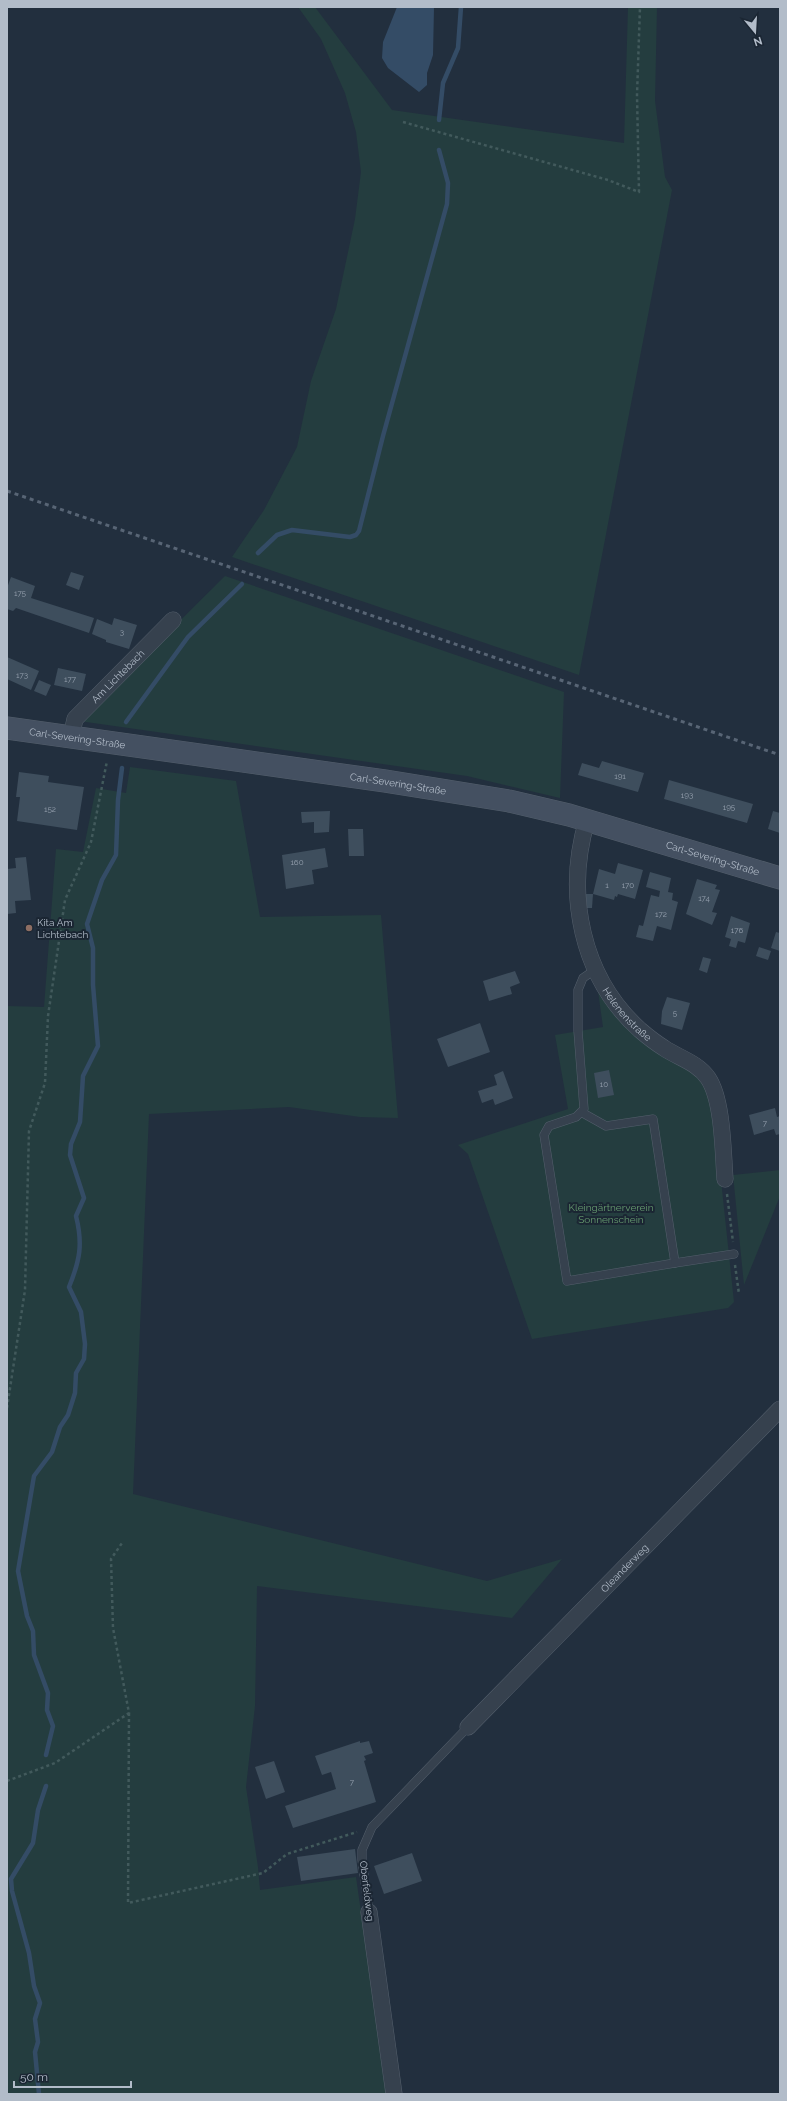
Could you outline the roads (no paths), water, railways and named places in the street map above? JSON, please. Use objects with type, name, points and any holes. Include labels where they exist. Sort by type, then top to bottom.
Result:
[{"type":"street","name":"Am Lichtebach","points":[[71,737],[75,719],[173,620]]},
{"type":"street","name":"Carl-Severing-Straße","points":[[7,728],[467,793],[536,807],[587,820],[780,878]]},
{"type":"street","name":"Helenenstraße","points":[[587,820],[578,856],[578,904],[584,936],[596,969],[610,994],[640,1029],[664,1048],[700,1068],[708,1078],[717,1096],[725,1179]]},
{"type":"street","name":"Oleanderweg","points":[[468,1727],[780,1409]]},
{"type":"street","name":"Oberfeldweg","points":[[369,1912],[394,2094]]},
{"type":"lane","points":[[596,969],[583,978],[578,990],[578,1031],[584,1109],[576,1117],[549,1126],[544,1135],[567,1281],[734,1254]]},
{"type":"lane","points":[[581,1112],[606,1126],[652,1119],[675,1263]]},
{"type":"lane","name":"Oberfeldweg","points":[[369,1912],[362,1850],[372,1827],[468,1727]]},
{"type":"water","points":[[397,7],[434,7],[433,55],[427,73],[427,85],[419,92],[388,68],[382,58],[383,42]]},
{"type":"waterway","points":[[439,120],[443,83],[458,48],[461,7]]},
{"type":"waterway","points":[[258,553],[277,535],[292,530],[350,537],[356,535],[359,531],[383,436],[447,204],[448,183],[439,150]]},
{"type":"waterway","points":[[126,722],[188,637],[242,584]]},
{"type":"waterway","points":[[46,1755],[53,1726],[47,1710],[48,1693],[34,1655],[33,1631],[27,1616],[18,1571],[34,1476],[52,1452],[60,1427],[68,1415],[75,1393],[76,1373],[84,1359],[85,1344],[81,1312],[69,1287],[76,1268],[80,1244],[76,1216],[84,1198],[70,1155],[71,1144],[80,1122],[83,1076],[98,1046],[93,985],[93,948],[87,924],[102,880],[116,855],[118,800],[122,768]]},
{"type":"waterway","points":[[39,2094],[35,2052],[38,2042],[35,2019],[40,2003],[34,1986],[29,1953],[12,1891],[11,1879],[33,1843],[38,1810],[46,1786]]},
{"type":"railway","points":[[7,491],[780,755]]},
{"type":"place","name":"Kita Am Lichtebach","points":[[29,928]]},
{"type":"park label","name":"Kleingärtnerverein Sonnenschein","points":[[611,1212]]}]
